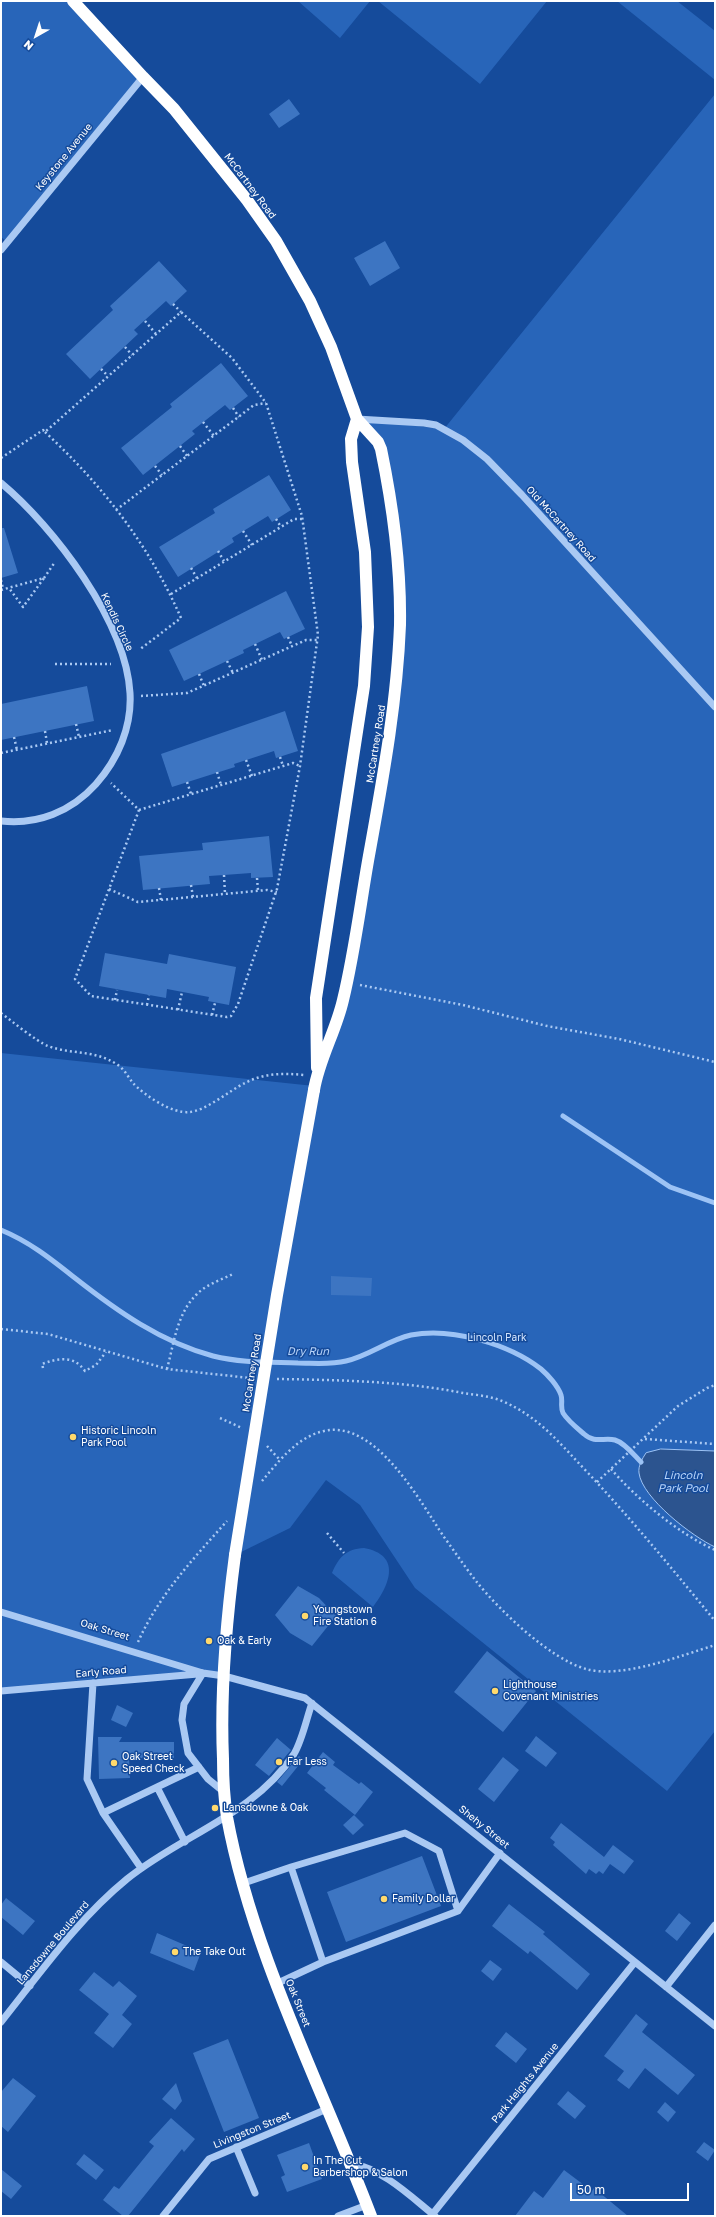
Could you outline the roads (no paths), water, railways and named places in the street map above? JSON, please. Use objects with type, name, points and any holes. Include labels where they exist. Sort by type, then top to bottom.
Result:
[{"type":"highway","name":"McCartney Road","points":[[73,1],[142,77],[174,108],[247,200],[276,241],[310,301],[331,348],[357,419],[378,442],[381,449],[396,540],[400,624],[395,698],[381,793],[343,1001],[317,1076],[314,1090],[277,1295],[235,1555],[226,1626],[224,1676]]},
{"type":"highway","name":"McCartney Road","points":[[317,1076],[316,998],[364,686],[367,634],[365,552],[352,462],[351,439],[357,419]]},
{"type":"highway","name":"Oak Street","points":[[224,1676],[222,1734],[224,1792],[227,1817],[244,1883],[256,1924],[278,1983],[369,2211]]},
{"type":"street","name":"Keystone Avenue","points":[[1,250],[142,77]]},
{"type":"street","name":"Old McCartney Road","points":[[357,419],[436,425],[462,440],[487,459],[522,495],[715,707]]},
{"type":"street","name":"Kendis Circle","points":[[1,483],[32,512],[63,549],[85,580],[101,608],[121,650],[127,672],[130,696],[129,714],[125,735],[117,755],[104,775],[91,790],[74,804],[55,814],[34,821],[1,821]]},
{"type":"street","name":"Oak Street","points":[[1,1612],[203,1673],[224,1676]]},
{"type":"street","name":"Early Road","points":[[1,1691],[203,1673]]},
{"type":"street","points":[[203,1673],[184,1704],[182,1720],[188,1753],[208,1779],[224,1792]]},
{"type":"street","name":"Shehy Street","points":[[224,1676],[305,1698],[715,2026]]},
{"type":"street","points":[[93,1683],[87,1779],[103,1813],[141,1868]]},
{"type":"street","name":"Lansdowne Boulevard","points":[[1,2022],[101,1902],[141,1868],[227,1817],[274,1780],[294,1753],[312,1703]]},
{"type":"street","points":[[103,1813],[199,1767]]},
{"type":"street","points":[[157,1787],[185,1842]]},
{"type":"street","points":[[244,1883],[291,1867],[406,1833],[439,1851],[458,1912]]},
{"type":"street","points":[[278,1983],[323,1962],[458,1912],[500,1853]]},
{"type":"street","points":[[291,1867],[323,1962]]},
{"type":"street","points":[[666,1986],[715,1925]]},
{"type":"street","points":[[1,1962],[30,1986]]},
{"type":"street","name":"Park Heights Avenue","points":[[432,2215],[635,1962]]},
{"type":"street","name":"Livingston Street","points":[[163,2216],[209,2159],[236,2146],[327,2109]]},
{"type":"street","points":[[236,2146],[255,2193]]},
{"type":"street","points":[[351,2163],[368,2169],[397,2186],[432,2215]]},
{"type":"street","points":[[338,2216],[369,2211]]},
{"type":"water","name":"Lincoln Park Pool","points":[[661,1449],[715,1451],[715,1547],[694,1535],[670,1516],[649,1494],[642,1483],[639,1470],[643,1458],[646,1453]]},
{"type":"waterway","points":[[563,1116],[670,1187],[715,1203]]},
{"type":"waterway","name":"Dry Run","points":[[1,1230],[40,1251],[107,1302],[140,1324],[175,1343],[213,1356],[255,1362],[334,1363],[363,1356],[403,1337],[427,1333],[444,1333],[496,1345],[528,1360],[547,1374],[560,1392],[562,1397],[563,1413],[570,1422],[584,1434],[596,1440],[615,1440],[622,1444],[641,1462]]},
{"type":"place","name":"Historic Lincoln Park Pool","points":[[73,1437]]},
{"type":"place","name":"Youngstown Fire Station 6","points":[[305,1616]]},
{"type":"place","name":"Oak & Early","points":[[209,1641]]},
{"type":"place","name":"Lighthouse Covenant Ministries","points":[[495,1691]]},
{"type":"place","name":"Far Less","points":[[279,1762]]},
{"type":"place","name":"Oak Street Speed Check","points":[[114,1763]]},
{"type":"place","name":"Lansdowne & Oak","points":[[215,1808]]},
{"type":"place","name":"Family Dollar","points":[[384,1899]]},
{"type":"place","name":"The Take Out","points":[[175,1952]]},
{"type":"place","name":"In The Cut Barbershop & Salon","points":[[305,2167]]},
{"type":"park label","name":"Lincoln Park","points":[[497,1338]]}]
